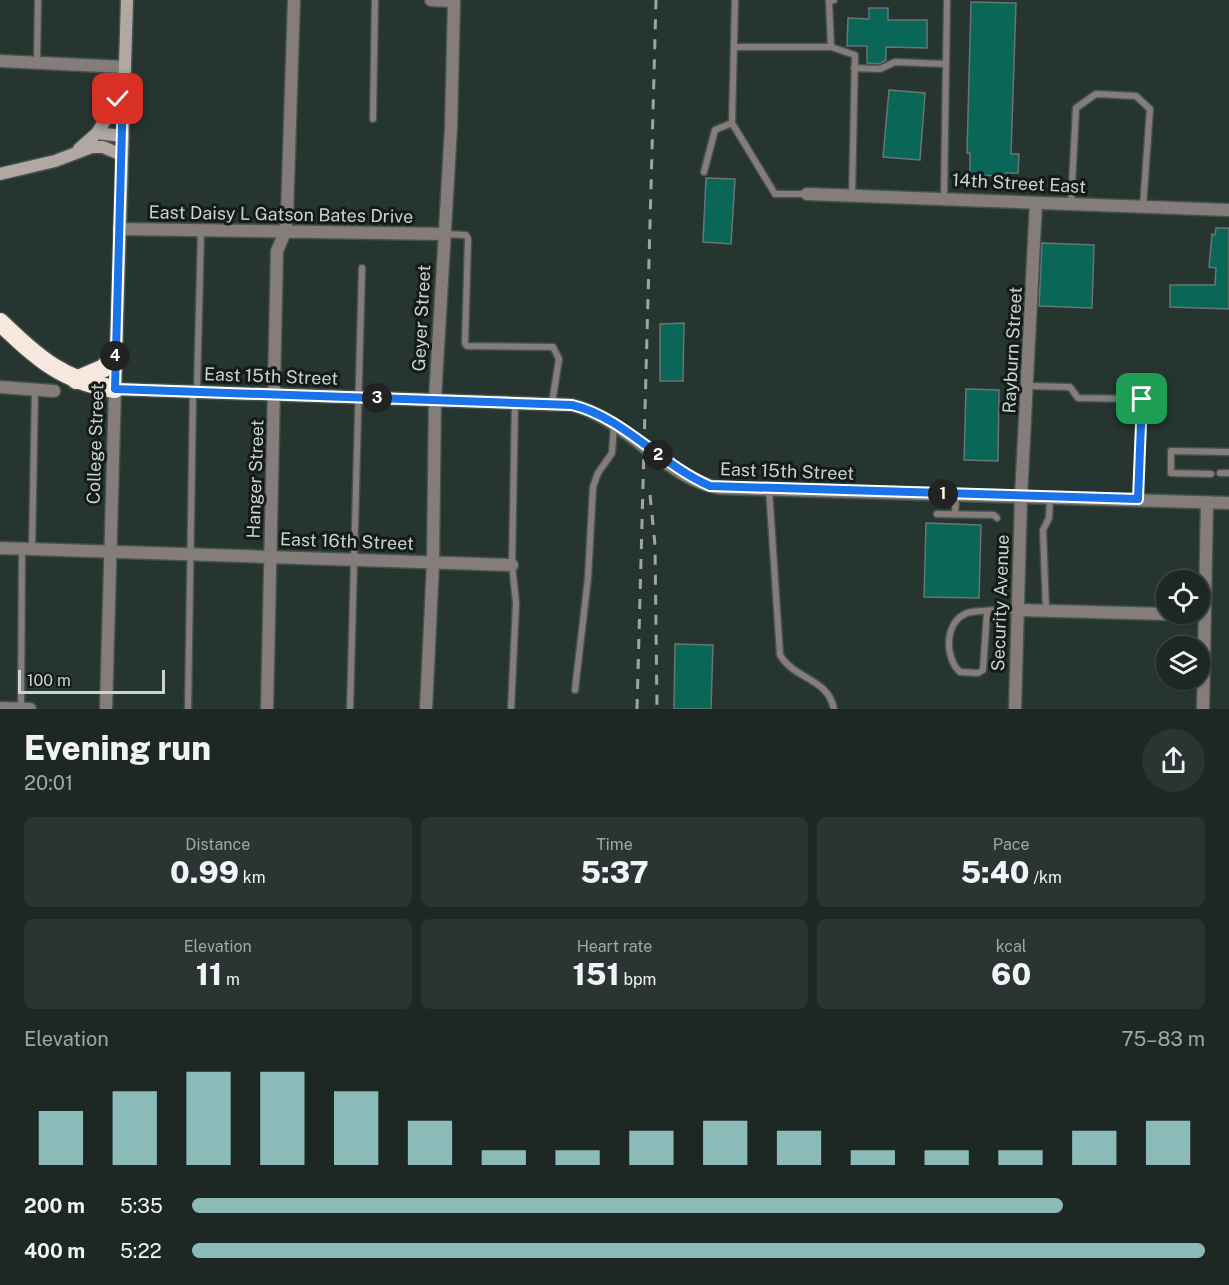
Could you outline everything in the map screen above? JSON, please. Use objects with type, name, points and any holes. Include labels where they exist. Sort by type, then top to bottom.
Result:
[{"type":"highway","points":[[0,322],[40,360],[76,380],[89,385],[115,389]]},
{"type":"highway","points":[[76,380],[104,368],[115,354]]},
{"type":"main road","name":"College Street","points":[[115,389],[127,0]]},
{"type":"main road","points":[[72,153],[97,133],[123,90]]},
{"type":"main road","points":[[97,133],[122,136]]},
{"type":"main road","points":[[0,174],[55,161],[72,153],[99,147],[122,155]]},
{"type":"street","name":"Hanger Street","points":[[267,709],[276,395],[277,251],[285,232],[294,0]]},
{"type":"street","points":[[431,0],[454,0]]},
{"type":"street","name":"Geyer Street","points":[[426,709],[433,563],[435,399],[451,128],[454,0]]},
{"type":"street","points":[[0,61],[124,67]]},
{"type":"street","name":"14th Street East","points":[[807,194],[1229,210]]},
{"type":"street","name":"Rayburn Street","points":[[1021,497],[1029,386],[1036,203]]},
{"type":"street","name":"East Daisy L Gatson Bates Drive","points":[[119,229],[443,234]]},
{"type":"street","points":[[0,387],[54,391]]},
{"type":"street","name":"East 15th Street","points":[[115,389],[552,403],[581,407],[614,424],[685,474],[710,486],[1229,503]]},
{"type":"street","name":"College Street","points":[[106,709],[115,389]]},
{"type":"street","name":"Security Avenue","points":[[1015,709],[1021,497]]},
{"type":"street","points":[[1205,570],[1207,502]]},
{"type":"street","name":"East 16th Street","points":[[0,548],[512,565]]},
{"type":"street","points":[[1018,610],[1156,614]]},
{"type":"street","points":[[1203,624],[1203,709]]},
{"type":"street","points":[[0,708],[30,709]]},
{"type":"lane","points":[[37,64],[38,0]]},
{"type":"lane","points":[[373,119],[375,0]]},
{"type":"lane","points":[[735,0],[732,123],[775,194],[807,194]]},
{"type":"lane","points":[[830,0],[831,47]]},
{"type":"lane","points":[[944,198],[946,0]]},
{"type":"lane","points":[[734,47],[831,47],[855,55],[852,195]]},
{"type":"lane","points":[[854,68],[880,69],[895,62],[946,64]]},
{"type":"lane","points":[[1071,204],[1076,108],[1096,94],[1136,96],[1150,109],[1143,207]]},
{"type":"lane","points":[[704,172],[716,130],[732,123]]},
{"type":"lane","points":[[188,709],[201,231]]},
{"type":"lane","points":[[443,234],[466,235],[468,239],[465,343],[467,346],[553,347],[559,359],[552,403]]},
{"type":"lane","points":[[350,709],[362,268]]},
{"type":"lane","points":[[1029,386],[1070,387],[1078,398],[1142,399],[1138,499]]},
{"type":"lane","points":[[21,709],[36,389]]},
{"type":"lane","points":[[511,709],[516,603],[512,565],[515,402]]},
{"type":"lane","points":[[575,690],[588,578],[593,487],[597,472],[612,453],[614,424]]},
{"type":"lane","points":[[1210,474],[1171,473],[1171,451],[1229,452]]},
{"type":"lane","points":[[1220,473],[1229,473]]},
{"type":"lane","points":[[769,489],[780,656],[793,670],[826,689],[834,709]]},
{"type":"lane","points":[[955,514],[956,495]]},
{"type":"lane","points":[[1046,611],[1043,530],[1049,518],[1050,498]]},
{"type":"lane","points":[[937,514],[994,515],[997,518]]},
{"type":"lane","points":[[987,612],[983,670],[978,673],[960,672],[951,660],[951,634],[965,614],[987,612],[1018,610]]},
{"type":"building","points":[[971,2],[1016,3],[1011,154],[1019,154],[1018,173],[1006,173],[1006,176],[970,175],[970,153],[967,153]]},
{"type":"building","points":[[869,8],[888,8],[888,20],[927,20],[927,48],[886,47],[886,60],[879,64],[867,63],[867,46],[847,46],[848,18],[869,19]]},
{"type":"building","points":[[889,90],[925,93],[920,160],[883,157]]},
{"type":"building","points":[[706,178],[735,179],[731,244],[703,242]]},
{"type":"building","points":[[1216,228],[1229,228],[1229,309],[1170,307],[1170,285],[1215,285],[1216,268],[1209,267],[1212,234],[1215,235]]},
{"type":"building","points":[[1042,243],[1094,245],[1092,308],[1039,306]]},
{"type":"building","points":[[684,323],[683,381],[660,381],[660,324]]},
{"type":"building","points":[[966,389],[999,390],[998,461],[964,460]]},
{"type":"building","points":[[926,523],[981,525],[979,598],[924,597]]},
{"type":"building","points":[[675,644],[713,645],[711,709],[674,709]]},
{"type":"railway","points":[[637,709],[656,0]]},
{"type":"railway","points":[[650,495],[655,545],[657,709]]},
{"type":"route","points":[[118,99],[123,90],[115,389],[572,405],[603,417],[695,480],[720,488],[1138,499],[1142,399]]}]
